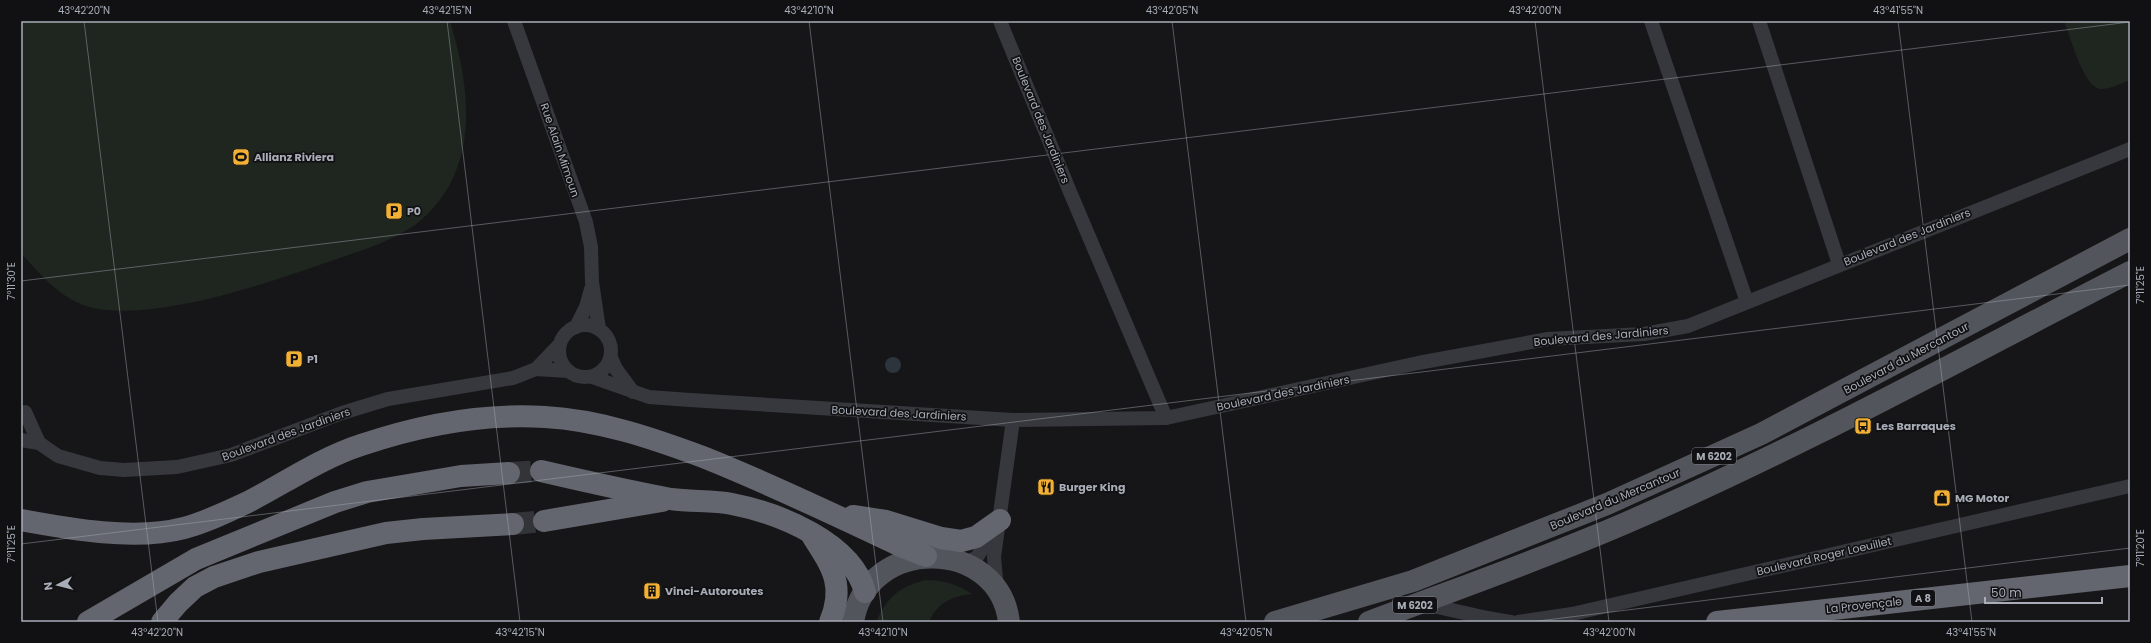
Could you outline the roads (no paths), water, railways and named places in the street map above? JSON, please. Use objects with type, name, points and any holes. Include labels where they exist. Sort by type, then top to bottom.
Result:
[{"type":"highway","points":[[21,520],[129,533],[160,533],[182,529],[216,517],[337,454],[360,445],[455,421],[485,417],[522,416],[579,420],[631,432],[676,447],[752,477],[926,556]]},
{"type":"highway","points":[[541,472],[673,499],[731,504],[788,522],[811,533],[841,553],[862,580],[865,592]]},
{"type":"highway","points":[[88,622],[196,559],[335,502],[367,492],[461,476],[509,473]]},
{"type":"highway","points":[[544,521],[673,499]]},
{"type":"highway","points":[[830,513],[886,521],[941,538],[961,541],[976,537],[1000,520]]},
{"type":"highway","points":[[162,622],[178,603],[195,587],[214,577],[259,562],[386,533],[423,529],[513,524]]},
{"type":"highway","points":[[811,533],[827,559],[837,583],[838,596],[830,622]]},
{"type":"highway","name":"La Provençale","points":[[1717,622],[2130,576]]},
{"type":"main road","name":"Boulevard du Mercantour","points":[[1275,622],[1413,581],[1614,501],[1761,434],[2130,239]]},
{"type":"main road","name":"M 6202","points":[[1369,622],[1544,557],[1608,530],[1779,452],[2130,272]]},
{"type":"main road","points":[[853,622],[858,604],[865,592],[882,574],[902,562],[926,556],[952,559],[965,564],[984,576],[998,593],[1012,621]]},
{"type":"street","name":"Rue Alain Mimoun","points":[[514,21],[586,222],[591,247],[592,282],[599,329]]},
{"type":"street","name":"Boulevard des Jardiniers","points":[[1000,21],[1070,192],[1166,418]]},
{"type":"street","points":[[1651,21],[1747,302]]},
{"type":"street","points":[[1759,21],[1839,264]]},
{"type":"street","name":"Boulevard des Jardiniers","points":[[592,377],[649,397],[690,400],[1013,420],[1166,418],[1482,351],[1548,339],[1666,331],[1688,326],[2130,148]]},
{"type":"street","name":"Rue Alain Mimoun","points":[[576,327],[586,307],[592,282]]},
{"type":"street","points":[[611,358],[604,370],[592,377],[584,378],[568,371],[560,359],[560,344],[569,331],[576,327],[592,326],[599,329],[610,342],[611,358],[616,369],[634,392]]},
{"type":"street","name":"Boulevard des Jardiniers","points":[[21,440],[39,443],[58,456],[100,468],[124,470],[177,467],[231,455],[342,413],[388,399],[513,378],[536,369],[560,344]]},
{"type":"street","name":"Boulevard des Jardiniers","points":[[536,369],[568,371]]},
{"type":"street","points":[[23,408],[39,443]]},
{"type":"street","points":[[21,430],[25,419],[23,408]]},
{"type":"street","points":[[998,593],[994,557],[1013,420]]},
{"type":"street","name":"Boulevard Roger Loeuillet","points":[[1518,622],[1572,614],[2130,486]]},
{"type":"street","points":[[965,564],[977,557],[1000,520]]},
{"type":"street","points":[[1418,604],[1456,610],[1484,619],[1511,622]]},
{"type":"tunnel","points":[[509,473],[541,471]]},
{"type":"tunnel","points":[[513,524],[544,521]]},
{"type":"place","name":"Allianz Riviera","points":[[241,157]]},
{"type":"place","name":"P0","points":[[394,211]]},
{"type":"place","name":"P1","points":[[294,359]]},
{"type":"place","name":"Les Barraques","points":[[1863,426]]},
{"type":"place","name":"Burger King","points":[[1046,487]]},
{"type":"place","name":"MG Motor","points":[[1942,498]]},
{"type":"place","name":"Vinci-Autoroutes","points":[[652,591]]}]
